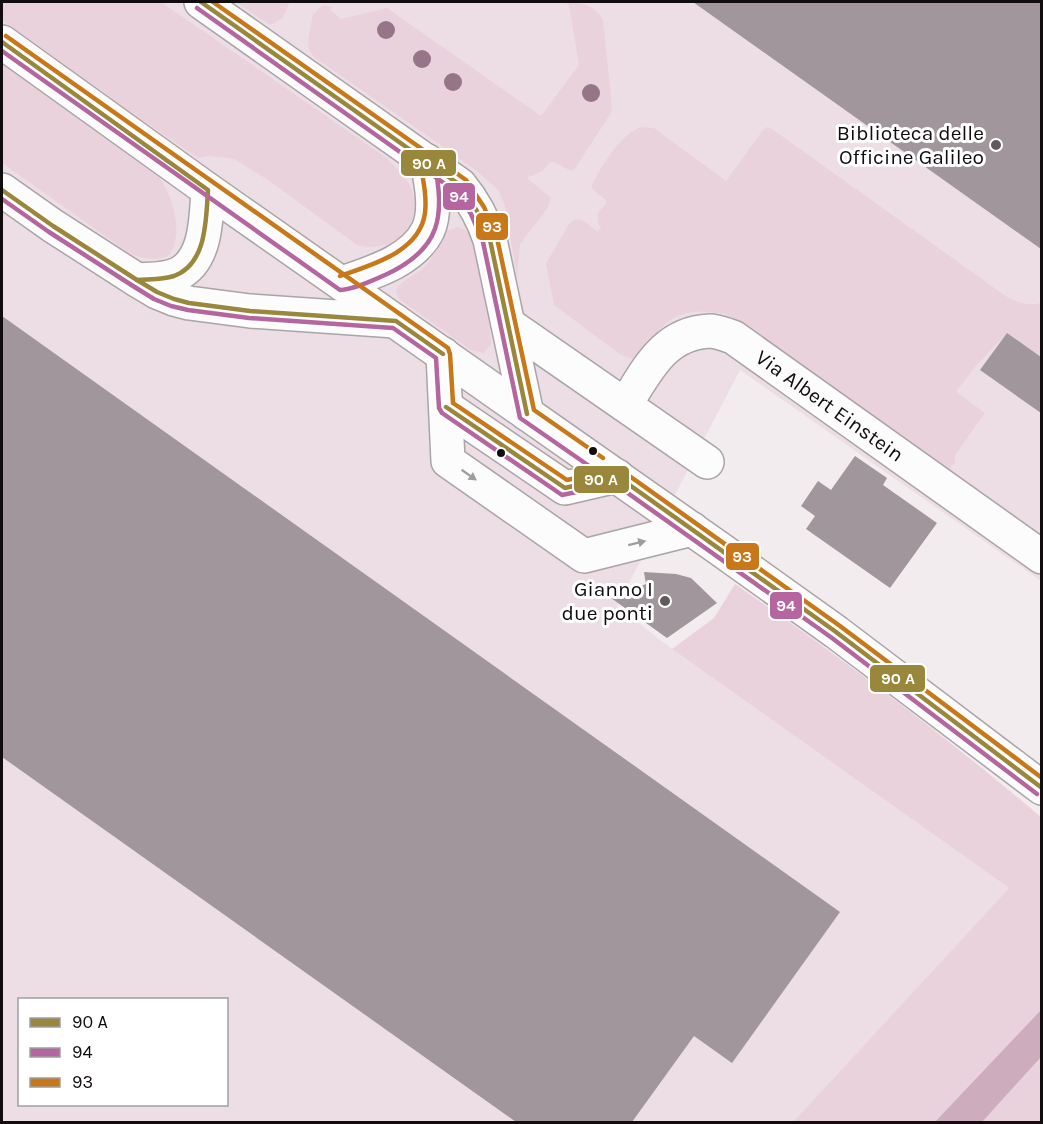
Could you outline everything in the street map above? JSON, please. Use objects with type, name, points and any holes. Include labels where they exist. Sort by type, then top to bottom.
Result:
[{"type":"street","points":[[201,2],[460,185],[474,202],[490,240],[527,414]]},
{"type":"street","points":[[2,42],[208,190],[836,632],[1041,788]]},
{"type":"street","points":[[342,283],[366,275],[402,257],[417,245],[428,230],[432,210],[432,188],[427,161]]},
{"type":"street","points":[[2,190],[52,226],[137,280],[157,292],[189,303],[250,311],[396,321]]},
{"type":"street","points":[[137,280],[163,279],[179,273],[191,264],[200,247],[205,225],[208,190]]},
{"type":"street","points":[[508,324],[707,462]]},
{"type":"street","name":"Via Albert Einstein","points":[[625,405],[658,354],[677,340],[711,331],[733,337],[1041,556]]},
{"type":"street","points":[[443,354],[448,461],[584,556],[692,529]]},
{"type":"street","points":[[446,407],[565,488],[617,476]]},
{"type":"shaded area","points":[[2,2],[1041,2],[1041,581],[740,370],[617,606],[672,649],[1009,888],[793,1122],[2,1122]]},
{"type":"shaded area","points":[[2,2],[161,2],[384,156],[409,184],[414,198],[411,223],[404,233],[384,245],[371,247],[357,245],[268,180],[234,159],[209,156],[198,158],[124,108],[2,20]]},
{"type":"shaded area","points":[[236,2],[289,3],[282,17],[270,25]]},
{"type":"shaded area","points":[[564,2],[575,2],[591,7],[603,20],[611,113],[574,170],[569,170],[554,162],[549,163],[543,171],[529,175],[528,179],[551,198],[547,209],[520,244],[517,277],[505,206],[498,190],[478,172],[314,57],[309,50],[308,42],[313,14],[323,5],[332,7],[330,10],[341,19],[387,8],[541,116],[579,65],[569,5]]},
{"type":"shaded area","points":[[2,64],[160,178],[173,206],[175,217],[176,238],[168,256],[148,259],[129,253],[2,163]]},
{"type":"shaded area","points":[[642,127],[654,128],[726,181],[763,130],[767,127],[772,129],[1007,297],[1024,303],[1041,303],[1041,357],[1007,333],[975,367],[956,392],[985,413],[955,455],[955,462],[947,472],[725,314],[696,312],[679,316],[656,334],[635,360],[621,355],[554,305],[546,264],[573,221],[584,221],[598,232],[601,226],[598,224],[598,213],[606,200],[592,189],[592,185],[620,143],[634,130]]},
{"type":"shaded area","points":[[458,227],[469,234],[481,270],[491,340],[491,344],[484,353],[471,350],[399,299],[396,291],[400,284],[421,270],[429,261],[447,231]]},
{"type":"shaded area","points":[[735,584],[891,697],[1041,817],[1041,1122],[793,1122],[1009,888],[672,649],[714,618]]},
{"type":"shaded area","points":[[1041,1010],[1041,1057],[982,1122],[935,1122]]},
{"type":"building","points":[[693,2],[1041,2],[1041,249]]},
{"type":"building","points":[[2,316],[840,912],[732,1063],[694,1036],[632,1122],[516,1122],[2,757]]},
{"type":"building","points":[[1007,333],[1041,357],[1041,413],[980,370]]},
{"type":"building","points":[[855,456],[887,478],[883,485],[937,523],[890,588],[806,529],[815,516],[801,506],[818,481],[831,490]]},
{"type":"building","name":"Gianno I due ponti","points":[[644,572],[676,574],[691,578],[717,603],[667,638],[611,598],[646,584]]},
{"type":"transit line","points":[[201,2],[460,185],[477,211],[490,240],[527,414]]},
{"type":"transit line","name":"93","points":[[213,2],[466,180],[484,207],[497,238],[534,410],[603,458]]},
{"type":"transit line","name":"94","points":[[197,8],[455,191],[471,214],[483,242],[520,418],[595,470]]},
{"type":"transit line","name":"93","points":[[6,36],[448,348],[453,403],[567,480],[615,469],[621,470],[840,626],[1042,778]]},
{"type":"transit line","points":[[2,42],[208,190],[203,239],[193,262],[174,276],[137,280]]},
{"type":"transit line","name":"94","points":[[2,51],[340,290],[363,284],[404,265],[428,242],[435,229],[438,214],[439,198],[434,160]]},
{"type":"transit line","name":"93","points":[[340,276],[379,262],[414,238],[425,213],[425,194],[420,162]]},
{"type":"transit line","points":[[2,190],[137,280],[174,299],[250,311],[396,321],[443,354]]},
{"type":"transit line","name":"94","points":[[2,199],[133,286],[171,306],[249,318],[393,328],[436,358],[439,408],[442,413],[562,495],[615,484],[832,638],[1037,794]]},
{"type":"transit line","points":[[446,407],[565,488],[617,476],[836,632],[1042,788]]},
{"type":"place","name":"Biblioteca delle Officine Galileo","points":[[996,145]]},
{"type":"place","name":"Gianno I due ponti","points":[[665,601]]}]
